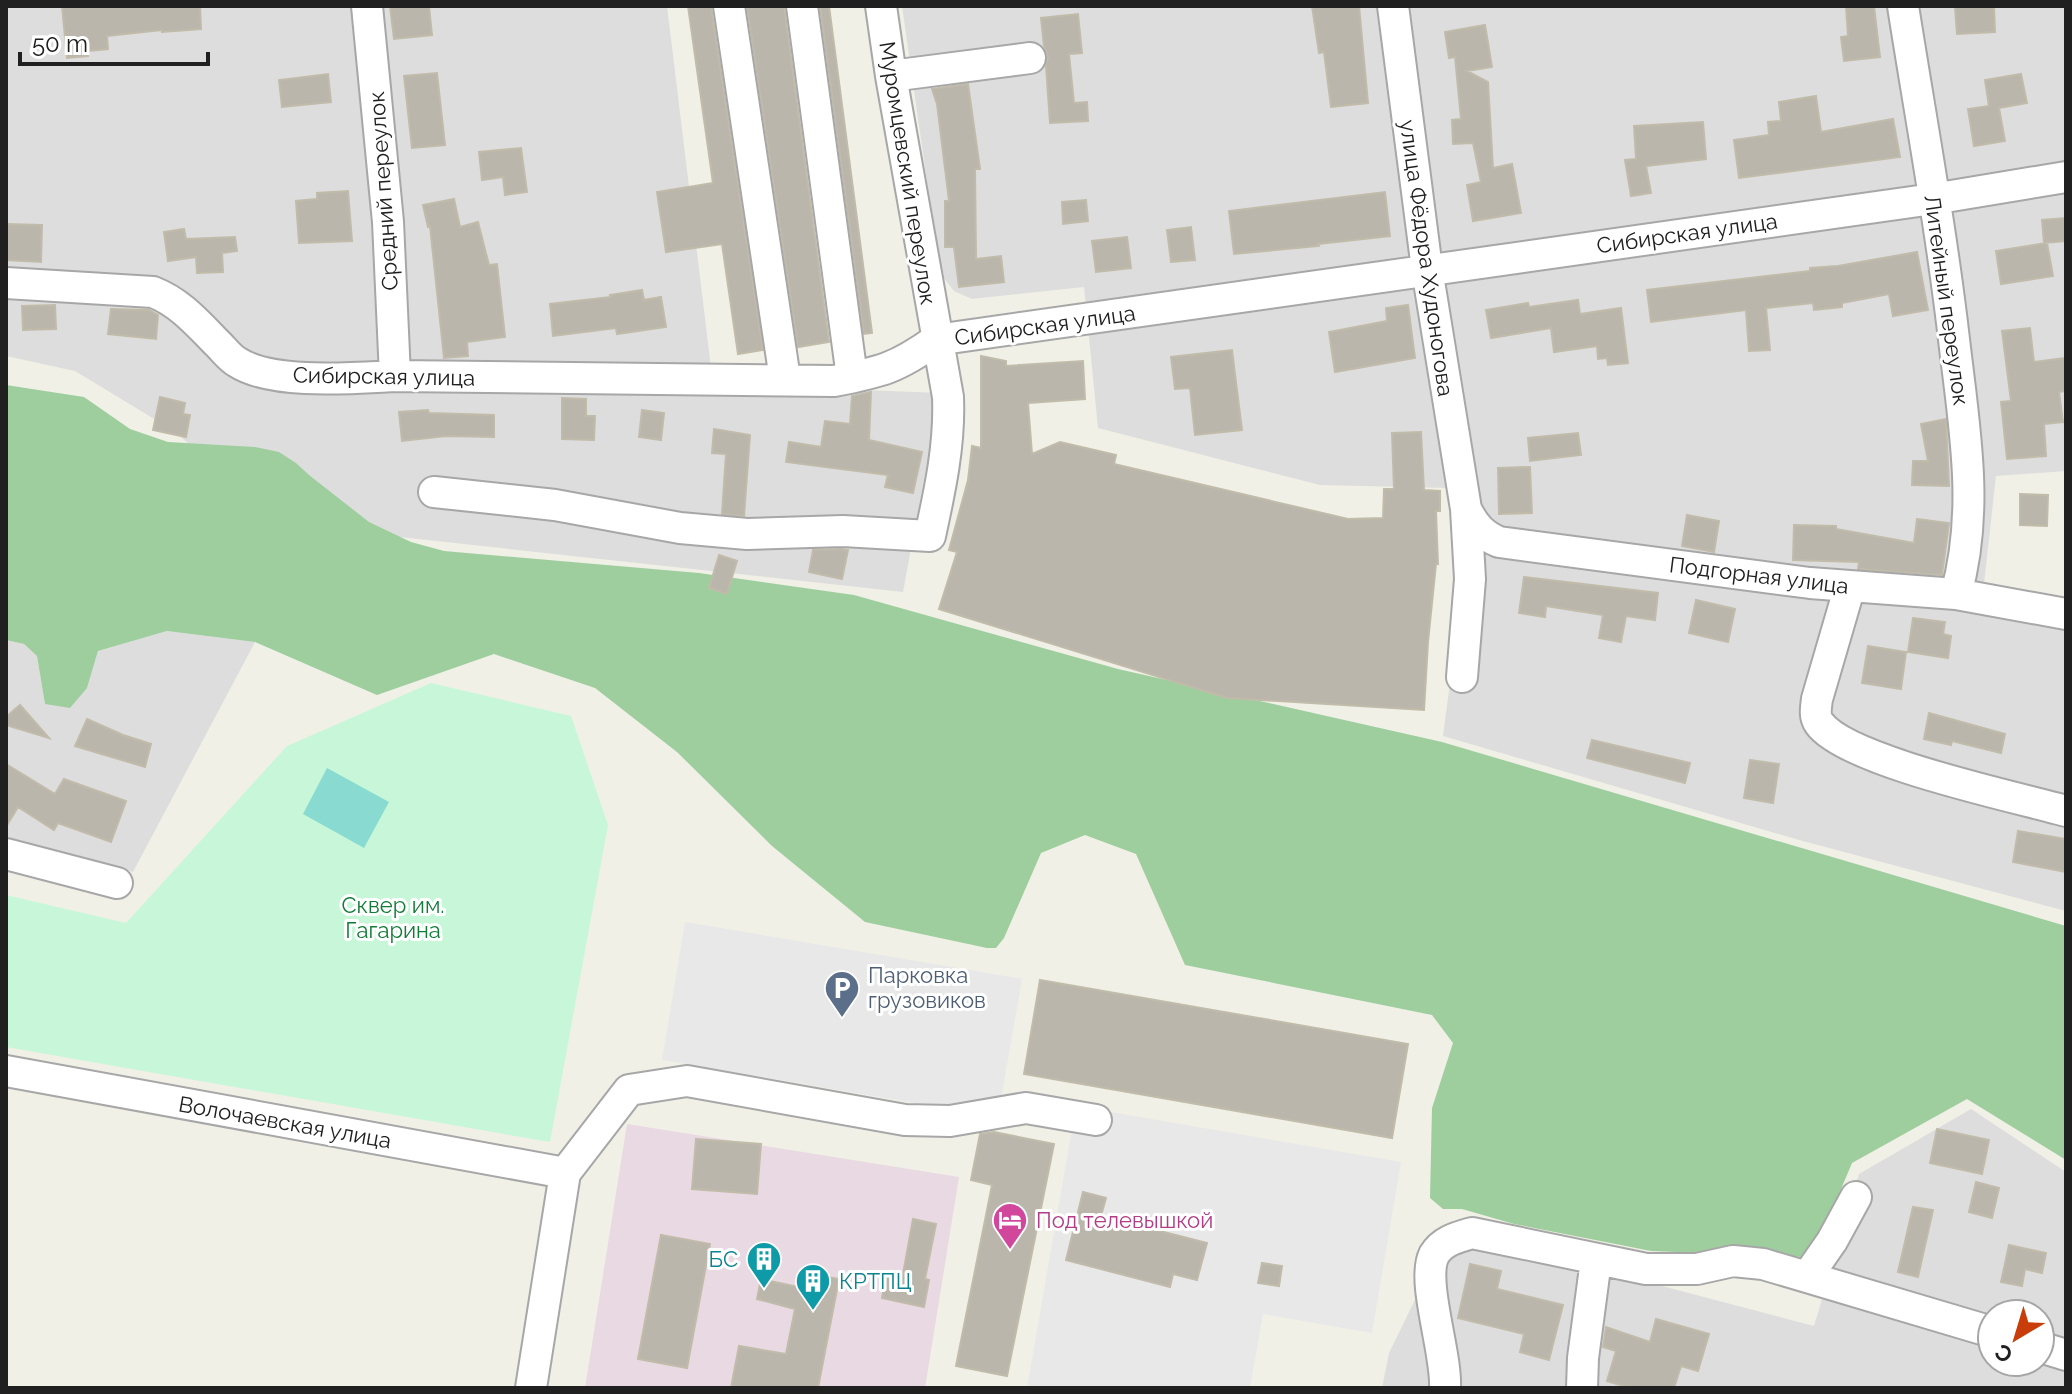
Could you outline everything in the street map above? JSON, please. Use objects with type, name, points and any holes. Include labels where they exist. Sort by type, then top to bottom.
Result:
[{"type":"street","name":"Средний переулок","points":[[367,6],[388,222],[395,376]]},
{"type":"street","points":[[729,6],[785,379]]},
{"type":"street","points":[[802,6],[852,377]]},
{"type":"street","name":"Муромцевский переулок","points":[[434,492],[555,505],[680,528],[747,534],[843,531],[930,536],[941,486],[949,422],[948,397],[881,6]]},
{"type":"street","name":"улица Фёдора Худоногова","points":[[1393,6],[1427,269],[1466,509],[1470,579],[1462,677]]},
{"type":"street","name":"Литейный переулок","points":[[1903,6],[1946,266],[1968,457],[1969,525],[1965,563],[1956,594]]},
{"type":"street","points":[[891,76],[1030,58]]},
{"type":"street","name":"Сибирская улица","points":[[6,283],[153,292],[184,309],[235,361],[250,368],[323,379],[395,376],[834,381],[898,365],[936,340],[1933,199],[2066,177]]},
{"type":"street","name":"Подгорная улица","points":[[1466,509],[1475,525],[1489,538],[1499,542],[1850,586],[1956,594],[2066,614]]},
{"type":"street","points":[[1850,586],[1818,690],[1817,718],[1827,731],[1877,759],[2066,811]]},
{"type":"street","points":[[6,854],[117,883]]},
{"type":"street","name":"Волочаевская улица","points":[[6,1071],[565,1173]]},
{"type":"street","points":[[531,1388],[565,1173],[625,1093],[633,1089],[687,1081],[905,1120],[950,1121],[1026,1108],[1096,1120]]},
{"type":"street","points":[[1807,1277],[1832,1241],[1856,1197]]},
{"type":"street","points":[[1445,1388],[1446,1371],[1434,1307],[1431,1268],[1435,1255],[1448,1241],[1472,1233],[1629,1267],[1678,1270],[1746,1261],[1976,1327]]},
{"type":"street","points":[[1587,1387],[1583,1358],[1596,1260]]},
{"type":"shaded area","points":[[6,6],[667,6],[713,384],[940,393],[903,592],[280,524],[174,431],[75,371],[6,356]]},
{"type":"shaded area","points":[[902,6],[2066,6],[2066,471],[1996,476],[1982,602],[2066,618],[2066,911],[1799,840],[1443,736],[1466,562],[1446,488],[1320,485],[1098,428],[1084,287],[972,299],[954,291],[940,273]]},
{"type":"shaded area","points":[[167,631],[255,642],[133,872],[6,837],[6,640],[24,644],[37,656],[45,704],[87,688],[98,651]]},
{"type":"shaded area","points":[[327,768],[389,802],[364,848],[303,814]]},
{"type":"shaded area","name":"Парковка грузовиков","points":[[685,922],[1022,979],[998,1117],[662,1060]]},
{"type":"shaded area","points":[[1076,1106],[1401,1162],[1372,1333],[1263,1314],[1250,1388],[1027,1388]]},
{"type":"shaded area","points":[[1971,1109],[2066,1172],[2066,1388],[1382,1388],[1389,1353],[1449,1230],[1814,1326],[1859,1174]]},
{"type":"shaded area","points":[[627,1124],[959,1177],[925,1388],[585,1388]]},
{"type":"green space","points":[[6,385],[84,397],[130,429],[168,442],[255,447],[279,452],[369,522],[411,542],[444,551],[699,573],[854,595],[1118,669],[1442,742],[2066,926],[2066,1160],[1967,1099],[1852,1163],[1820,1239],[1802,1257],[1651,1251],[1514,1224],[1462,1209],[1443,1209],[1430,1198],[1432,1108],[1453,1043],[1432,1015],[1185,965],[1136,854],[1085,835],[1041,853],[1004,938],[996,948],[987,948],[865,922],[772,846],[677,752],[595,688],[494,654],[377,695],[255,642],[167,631],[98,651],[87,688],[70,708],[45,704],[37,656],[24,644],[6,640]]},
{"type":"green space","name":"Сквер им. Гагарина","points":[[431,683],[571,716],[608,825],[550,1142],[6,1047],[6,895],[126,923],[287,746]]},
{"type":"building","points":[[62,6],[200,6],[201,29],[107,36],[108,49],[88,51],[88,56],[67,58]]},
{"type":"building","points":[[390,6],[429,6],[432,35],[394,39]]},
{"type":"building","points":[[688,6],[711,6],[763,350],[738,354],[722,244],[666,252],[657,192],[713,183]]},
{"type":"building","points":[[747,6],[784,6],[829,342],[798,347]]},
{"type":"building","points":[[820,6],[829,6],[872,333],[864,334]]},
{"type":"building","points":[[1312,6],[1359,6],[1368,103],[1331,107],[1324,52],[1319,53]]},
{"type":"building","points":[[1846,6],[1874,6],[1880,57],[1844,61],[1841,37],[1848,36]]},
{"type":"building","points":[[1994,6],[1995,32],[1957,34],[1955,7]]},
{"type":"building","points":[[1078,14],[1082,53],[1069,54],[1074,103],[1087,102],[1088,121],[1050,123],[1048,56],[1041,18]]},
{"type":"building","points":[[1485,25],[1492,67],[1467,71],[1488,82],[1493,168],[1512,164],[1521,213],[1473,221],[1467,185],[1481,182],[1473,143],[1453,144],[1452,120],[1461,119],[1455,57],[1449,58],[1445,32]]},
{"type":"building","points":[[437,73],[445,145],[412,148],[404,76]]},
{"type":"building","points":[[328,74],[331,102],[282,107],[279,80]]},
{"type":"building","points":[[2021,74],[2027,103],[1999,108],[2005,141],[1974,146],[1968,109],[1989,106],[1985,80]]},
{"type":"building","points":[[968,84],[980,169],[975,169],[976,259],[1001,256],[1004,282],[959,287],[954,247],[945,247],[945,201],[949,201],[937,104],[932,89]]},
{"type":"building","points":[[1816,96],[1821,132],[1893,119],[1900,157],[1739,178],[1734,140],[1769,135],[1768,122],[1781,121],[1779,102]]},
{"type":"building","points":[[1703,122],[1706,159],[1646,166],[1651,193],[1631,196],[1625,160],[1636,159],[1634,126]]},
{"type":"building","points":[[521,148],[527,192],[505,195],[503,177],[482,180],[479,152]]},
{"type":"building","points":[[348,191],[352,241],[299,243],[296,201],[317,199],[317,193]]},
{"type":"building","points":[[1385,192],[1390,236],[1234,254],[1229,211]]},
{"type":"building","points":[[454,199],[460,227],[478,222],[489,265],[497,264],[505,337],[467,342],[468,356],[444,358],[430,226],[423,205]]},
{"type":"building","points":[[1086,200],[1088,221],[1063,224],[1062,202]]},
{"type":"building","points":[[2066,218],[2066,241],[2044,243],[2042,220]]},
{"type":"building","points":[[6,224],[42,225],[41,262],[6,260]]},
{"type":"building","points":[[1191,227],[1195,260],[1171,262],[1167,230]]},
{"type":"building","points":[[184,229],[186,239],[235,237],[237,251],[222,253],[223,272],[197,273],[196,257],[168,261],[164,232]]},
{"type":"building","points":[[1127,237],[1131,268],[1096,272],[1092,241]]},
{"type":"building","points":[[2047,243],[2053,276],[2001,284],[1996,251]]},
{"type":"building","points":[[1917,252],[1928,310],[1893,316],[1889,294],[1842,303],[1842,307],[1814,310],[1813,303],[1766,308],[1770,350],[1749,351],[1746,310],[1651,322],[1647,290],[1810,271],[1810,268]]},
{"type":"building","points":[[642,290],[644,300],[661,297],[666,327],[617,334],[616,328],[553,336],[550,304]]},
{"type":"building","points":[[1578,300],[1580,314],[1621,308],[1628,363],[1608,365],[1607,358],[1598,359],[1597,346],[1554,352],[1551,328],[1491,338],[1486,310],[1528,303],[1529,307]]},
{"type":"building","points":[[55,305],[56,329],[23,330],[22,306]]},
{"type":"building","points":[[1408,305],[1415,358],[1335,372],[1329,332],[1387,321],[1386,308]]},
{"type":"building","points":[[111,309],[149,310],[158,315],[156,339],[108,334]]},
{"type":"building","points":[[2030,328],[2034,362],[2066,358],[2066,391],[2059,392],[2063,422],[2044,424],[2046,456],[2007,459],[2001,402],[2011,401],[2002,331]]},
{"type":"building","points":[[1232,350],[1242,430],[1195,435],[1190,388],[1175,389],[1171,357]]},
{"type":"building","points":[[981,356],[1006,361],[1006,366],[1083,361],[1085,399],[1028,403],[1032,454],[1060,442],[1116,455],[1114,464],[1348,519],[1383,518],[1384,489],[1394,489],[1392,433],[1421,432],[1424,490],[1440,491],[1440,511],[1436,511],[1438,564],[1428,642],[1424,710],[1227,698],[939,609],[957,552],[949,550],[968,480],[972,446],[981,448]]},
{"type":"building","points":[[871,392],[869,440],[922,452],[913,493],[885,487],[888,475],[786,462],[789,442],[821,447],[825,421],[850,424],[852,396]]},
{"type":"building","points":[[160,397],[185,403],[183,414],[190,415],[186,437],[153,430]]},
{"type":"building","points":[[562,398],[586,399],[586,416],[595,416],[594,440],[562,439]]},
{"type":"building","points":[[428,410],[429,413],[494,415],[494,437],[446,436],[402,441],[399,412]]},
{"type":"building","points":[[642,410],[664,413],[661,440],[639,437]]},
{"type":"building","points":[[1946,419],[1949,486],[1912,485],[1913,461],[1928,461],[1921,424]]},
{"type":"building","points":[[714,429],[750,435],[744,516],[722,514],[726,454],[712,453]]},
{"type":"building","points":[[1578,433],[1581,455],[1530,461],[1528,438]]},
{"type":"building","points":[[1530,467],[1532,513],[1499,514],[1498,468]]},
{"type":"building","points":[[2020,494],[2048,495],[2047,526],[2020,525]]},
{"type":"building","points":[[1687,515],[1719,521],[1714,552],[1682,546]]},
{"type":"building","points":[[1917,519],[1949,523],[1942,575],[1858,569],[1859,562],[1793,560],[1794,525],[1836,526],[1836,529],[1914,543]]},
{"type":"building","points":[[813,550],[848,550],[842,579],[809,572]]},
{"type":"building","points":[[719,555],[737,561],[727,594],[709,588]]},
{"type":"building","points":[[1524,577],[1658,593],[1655,620],[1626,616],[1621,642],[1599,638],[1603,615],[1546,606],[1545,617],[1519,613]]},
{"type":"building","points":[[1696,600],[1735,609],[1728,642],[1689,633]]},
{"type":"building","points":[[1913,618],[1945,622],[1943,634],[1951,636],[1948,658],[1908,652]]},
{"type":"building","points":[[1868,646],[1906,652],[1901,689],[1862,683]]},
{"type":"building","points":[[20,705],[49,738],[6,725],[6,717]]},
{"type":"building","points":[[1929,713],[2005,734],[2001,753],[1952,741],[1951,745],[1924,739]]},
{"type":"building","points":[[87,719],[151,744],[145,767],[75,746]]},
{"type":"building","points":[[1592,740],[1690,763],[1685,783],[1587,758]]},
{"type":"building","points":[[1750,760],[1779,764],[1773,803],[1744,798]]},
{"type":"building","points":[[6,764],[55,794],[64,779],[126,801],[111,842],[58,823],[54,830],[18,807],[6,827]]},
{"type":"building","points":[[2018,831],[2066,839],[2066,872],[2013,862]]},
{"type":"building","points":[[1040,980],[1408,1044],[1392,1138],[1024,1074]]},
{"type":"building","points":[[1937,1129],[1989,1140],[1982,1174],[1930,1163]]},
{"type":"building","points":[[994,1132],[1054,1144],[1007,1376],[956,1366],[992,1185],[971,1180],[980,1134]]},
{"type":"building","points":[[696,1139],[761,1144],[757,1194],[692,1189]]},
{"type":"building","points":[[1976,1182],[1999,1188],[1992,1218],[1969,1212]]},
{"type":"building","points":[[1083,1192],[1106,1198],[1101,1216],[1207,1243],[1197,1280],[1173,1274],[1170,1287],[1066,1260]]},
{"type":"building","points":[[1913,1207],[1933,1210],[1918,1277],[1898,1272]]},
{"type":"building","points":[[913,1219],[936,1224],[925,1279],[929,1280],[924,1307],[882,1298],[887,1271],[903,1274]]},
{"type":"building","points":[[661,1235],[710,1244],[687,1368],[638,1359]]},
{"type":"building","points":[[2009,1245],[2046,1253],[2042,1273],[2025,1269],[2022,1286],[2001,1282]]},
{"type":"building","points":[[1262,1263],[1282,1266],[1279,1286],[1258,1283]]},
{"type":"building","points":[[1470,1264],[1501,1271],[1497,1289],[1563,1305],[1549,1360],[1520,1352],[1524,1334],[1458,1318]]},
{"type":"building","name":"КРТПЦ","points":[[801,1272],[839,1279],[818,1388],[731,1388],[739,1346],[786,1354],[795,1309],[757,1299],[761,1279],[798,1287]]},
{"type":"building","points":[[1656,1319],[1709,1334],[1698,1371],[1681,1366],[1674,1388],[1630,1388],[1607,1381],[1616,1351],[1603,1347],[1606,1327],[1650,1342]]},
{"type":"place","name":"Парковка грузовиков","points":[[842,1019]]},
{"type":"place","name":"Под телевышкой","points":[[1010,1251]]},
{"type":"place","name":"БС","points":[[764,1290]]},
{"type":"place","name":"КРТПЦ","points":[[813,1312]]}]
